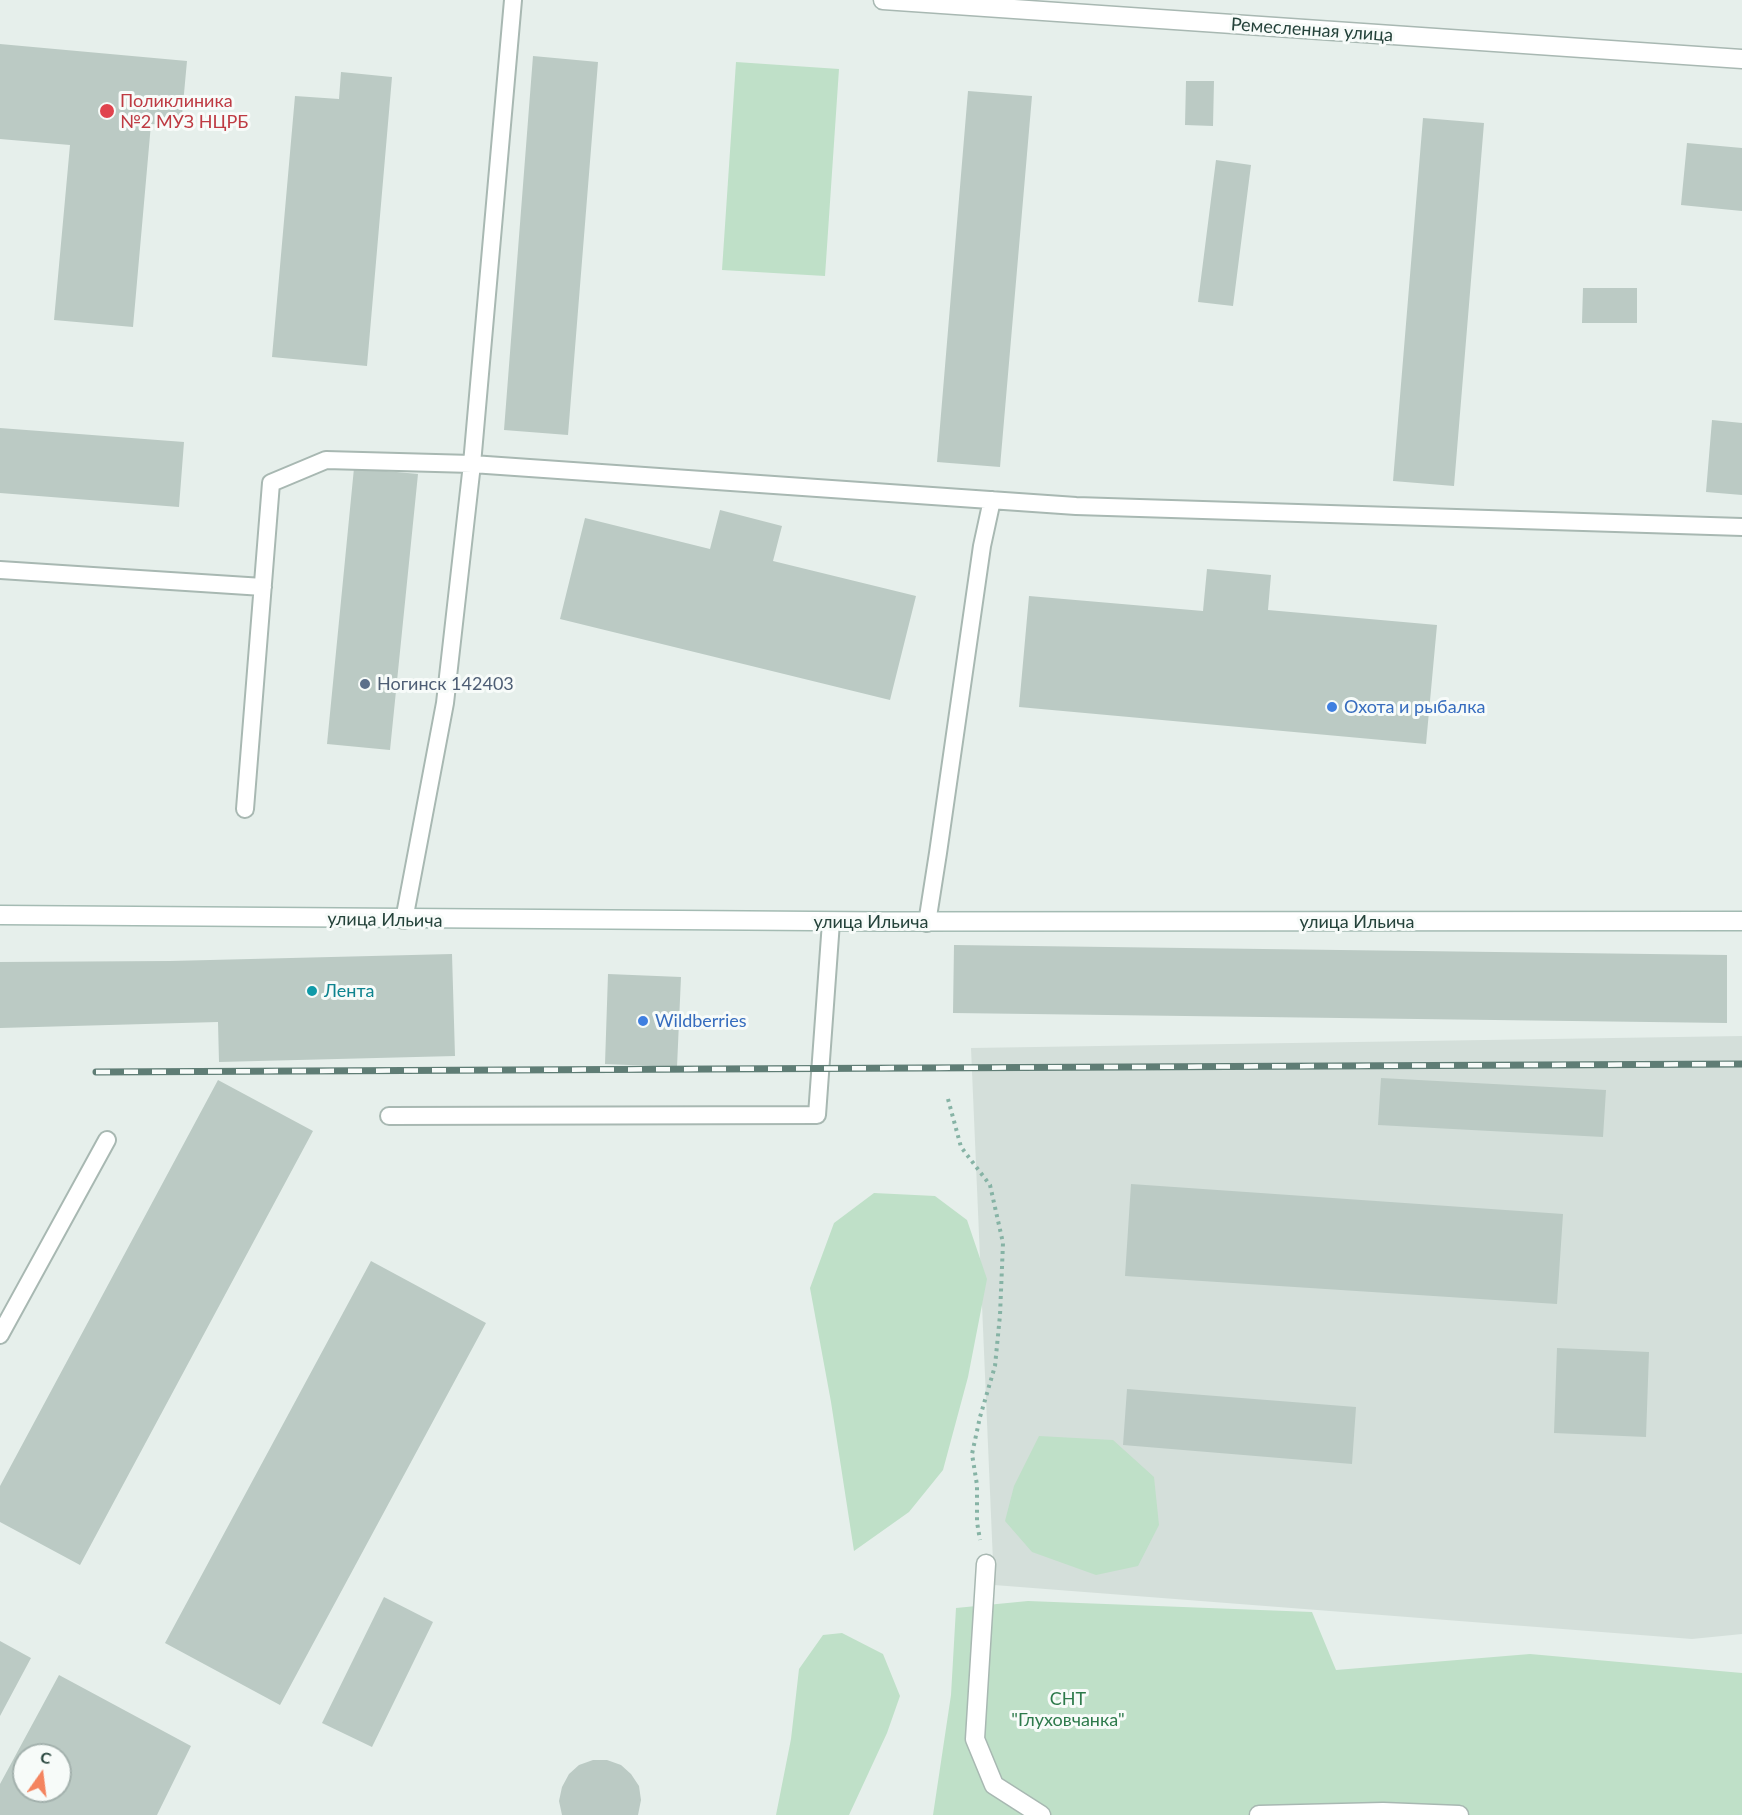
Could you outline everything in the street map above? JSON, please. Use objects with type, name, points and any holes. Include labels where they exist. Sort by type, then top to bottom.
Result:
[{"type":"main road","name":"Ремесленная улица","points":[[883,0],[1742,59]]},
{"type":"main road","name":"улица Ильича","points":[[0,915],[927,923],[1742,921]]},
{"type":"main road","points":[[986,1564],[975,1738],[994,1785],[1041,1815]]},
{"type":"main road","points":[[1259,1815],[1383,1812],[1459,1815]]},
{"type":"lane","points":[[404,920],[445,703],[472,464],[513,0]]},
{"type":"lane","points":[[245,809],[271,483],[326,460],[472,464],[1076,506],[1742,526]]},
{"type":"lane","points":[[927,923],[982,546],[992,500]]},
{"type":"lane","points":[[0,570],[263,587]]},
{"type":"lane","points":[[389,1116],[817,1115],[831,922]]},
{"type":"lane","points":[[0,1335],[107,1140]]},
{"type":"path","points":[[948,1099],[961,1147],[990,1185],[1003,1243],[995,1366],[972,1454],[976,1485],[976,1522],[986,1564]]},
{"type":"shaded area","points":[[1742,1036],[1742,1634],[1692,1639],[994,1585],[971,1048]]},
{"type":"green space","points":[[736,62],[839,69],[825,276],[722,270]]},
{"type":"green space","points":[[874,1193],[935,1196],[967,1220],[987,1279],[968,1377],[943,1470],[909,1512],[854,1551],[831,1402],[810,1288],[834,1223]]},
{"type":"green space","points":[[1039,1436],[1113,1440],[1154,1477],[1159,1525],[1138,1566],[1096,1575],[1032,1552],[1005,1521],[1014,1486]]},
{"type":"green space","name":"СНТ \"Глуховчанка\"","points":[[1028,1601],[1312,1612],[1336,1670],[1530,1654],[1742,1673],[1742,1815],[933,1815],[951,1695],[956,1608]]},
{"type":"green space","points":[[842,1633],[883,1654],[900,1696],[887,1733],[849,1815],[776,1815],[791,1739],[799,1669],[823,1635]]},
{"type":"building","points":[[0,44],[187,61],[181,126],[151,124],[133,327],[54,320],[70,145],[0,139]]},
{"type":"building","points":[[533,56],[598,62],[568,435],[504,430]]},
{"type":"building","points":[[341,72],[392,77],[367,366],[272,357],[295,96],[339,99]]},
{"type":"building","points":[[1186,81],[1214,81],[1213,126],[1185,125]]},
{"type":"building","points":[[968,91],[1032,96],[1000,467],[937,462]]},
{"type":"building","points":[[1423,118],[1484,123],[1454,486],[1393,481]]},
{"type":"building","points":[[1687,143],[1742,148],[1742,211],[1681,205]]},
{"type":"building","points":[[1216,160],[1251,165],[1233,306],[1198,302]]},
{"type":"building","points":[[1583,288],[1637,288],[1637,323],[1582,323]]},
{"type":"building","points":[[1712,420],[1742,423],[1742,495],[1706,492]]},
{"type":"building","points":[[0,428],[184,442],[179,507],[0,493]]},
{"type":"building","points":[[354,468],[418,474],[390,750],[327,744]]},
{"type":"building","points":[[720,510],[782,526],[773,561],[916,596],[890,700],[560,619],[585,518],[710,549]]},
{"type":"building","points":[[1207,569],[1271,575],[1268,610],[1437,625],[1426,744],[1019,707],[1029,596],[1203,611]]},
{"type":"building","points":[[954,945],[1727,955],[1727,1023],[953,1013]]},
{"type":"building","name":"Лента","points":[[452,954],[455,1056],[219,1062],[218,1022],[0,1028],[0,962],[170,961]]},
{"type":"building","name":"Wildberries","points":[[608,974],[681,977],[677,1067],[605,1064]]},
{"type":"building","points":[[1381,1078],[1606,1090],[1603,1137],[1378,1125]]},
{"type":"building","points":[[218,1080],[313,1131],[80,1565],[0,1522],[0,1486]]},
{"type":"building","points":[[1131,1184],[1563,1214],[1557,1304],[1125,1276]]},
{"type":"building","points":[[371,1261],[486,1323],[280,1705],[165,1643]]},
{"type":"building","points":[[1557,1348],[1649,1352],[1646,1437],[1554,1433]]},
{"type":"building","points":[[1127,1389],[1356,1407],[1352,1464],[1123,1445]]},
{"type":"building","points":[[384,1597],[433,1622],[372,1747],[322,1723]]},
{"type":"building","points":[[0,1641],[31,1658],[0,1716]]},
{"type":"building","points":[[59,1675],[191,1746],[157,1815],[0,1815],[0,1784],[12,1762],[12,1803],[72,1803],[72,1743],[22,1743]]},
{"type":"building","points":[[593,1760],[607,1760],[621,1765],[631,1774],[639,1786],[641,1800],[638,1815],[562,1815],[559,1801],[562,1787],[569,1774],[579,1765]]},
{"type":"railway","points":[[96,1072],[1742,1064]]},
{"type":"place","name":"Поликлиника №2 МУЗ НЦРБ","points":[[107,111]]},
{"type":"place","name":"Ногинск 142403","points":[[365,684]]},
{"type":"place","name":"Охота и рыбалка","points":[[1332,707]]},
{"type":"place","name":"Лента","points":[[312,991]]},
{"type":"place","name":"Wildberries","points":[[643,1021]]}]
